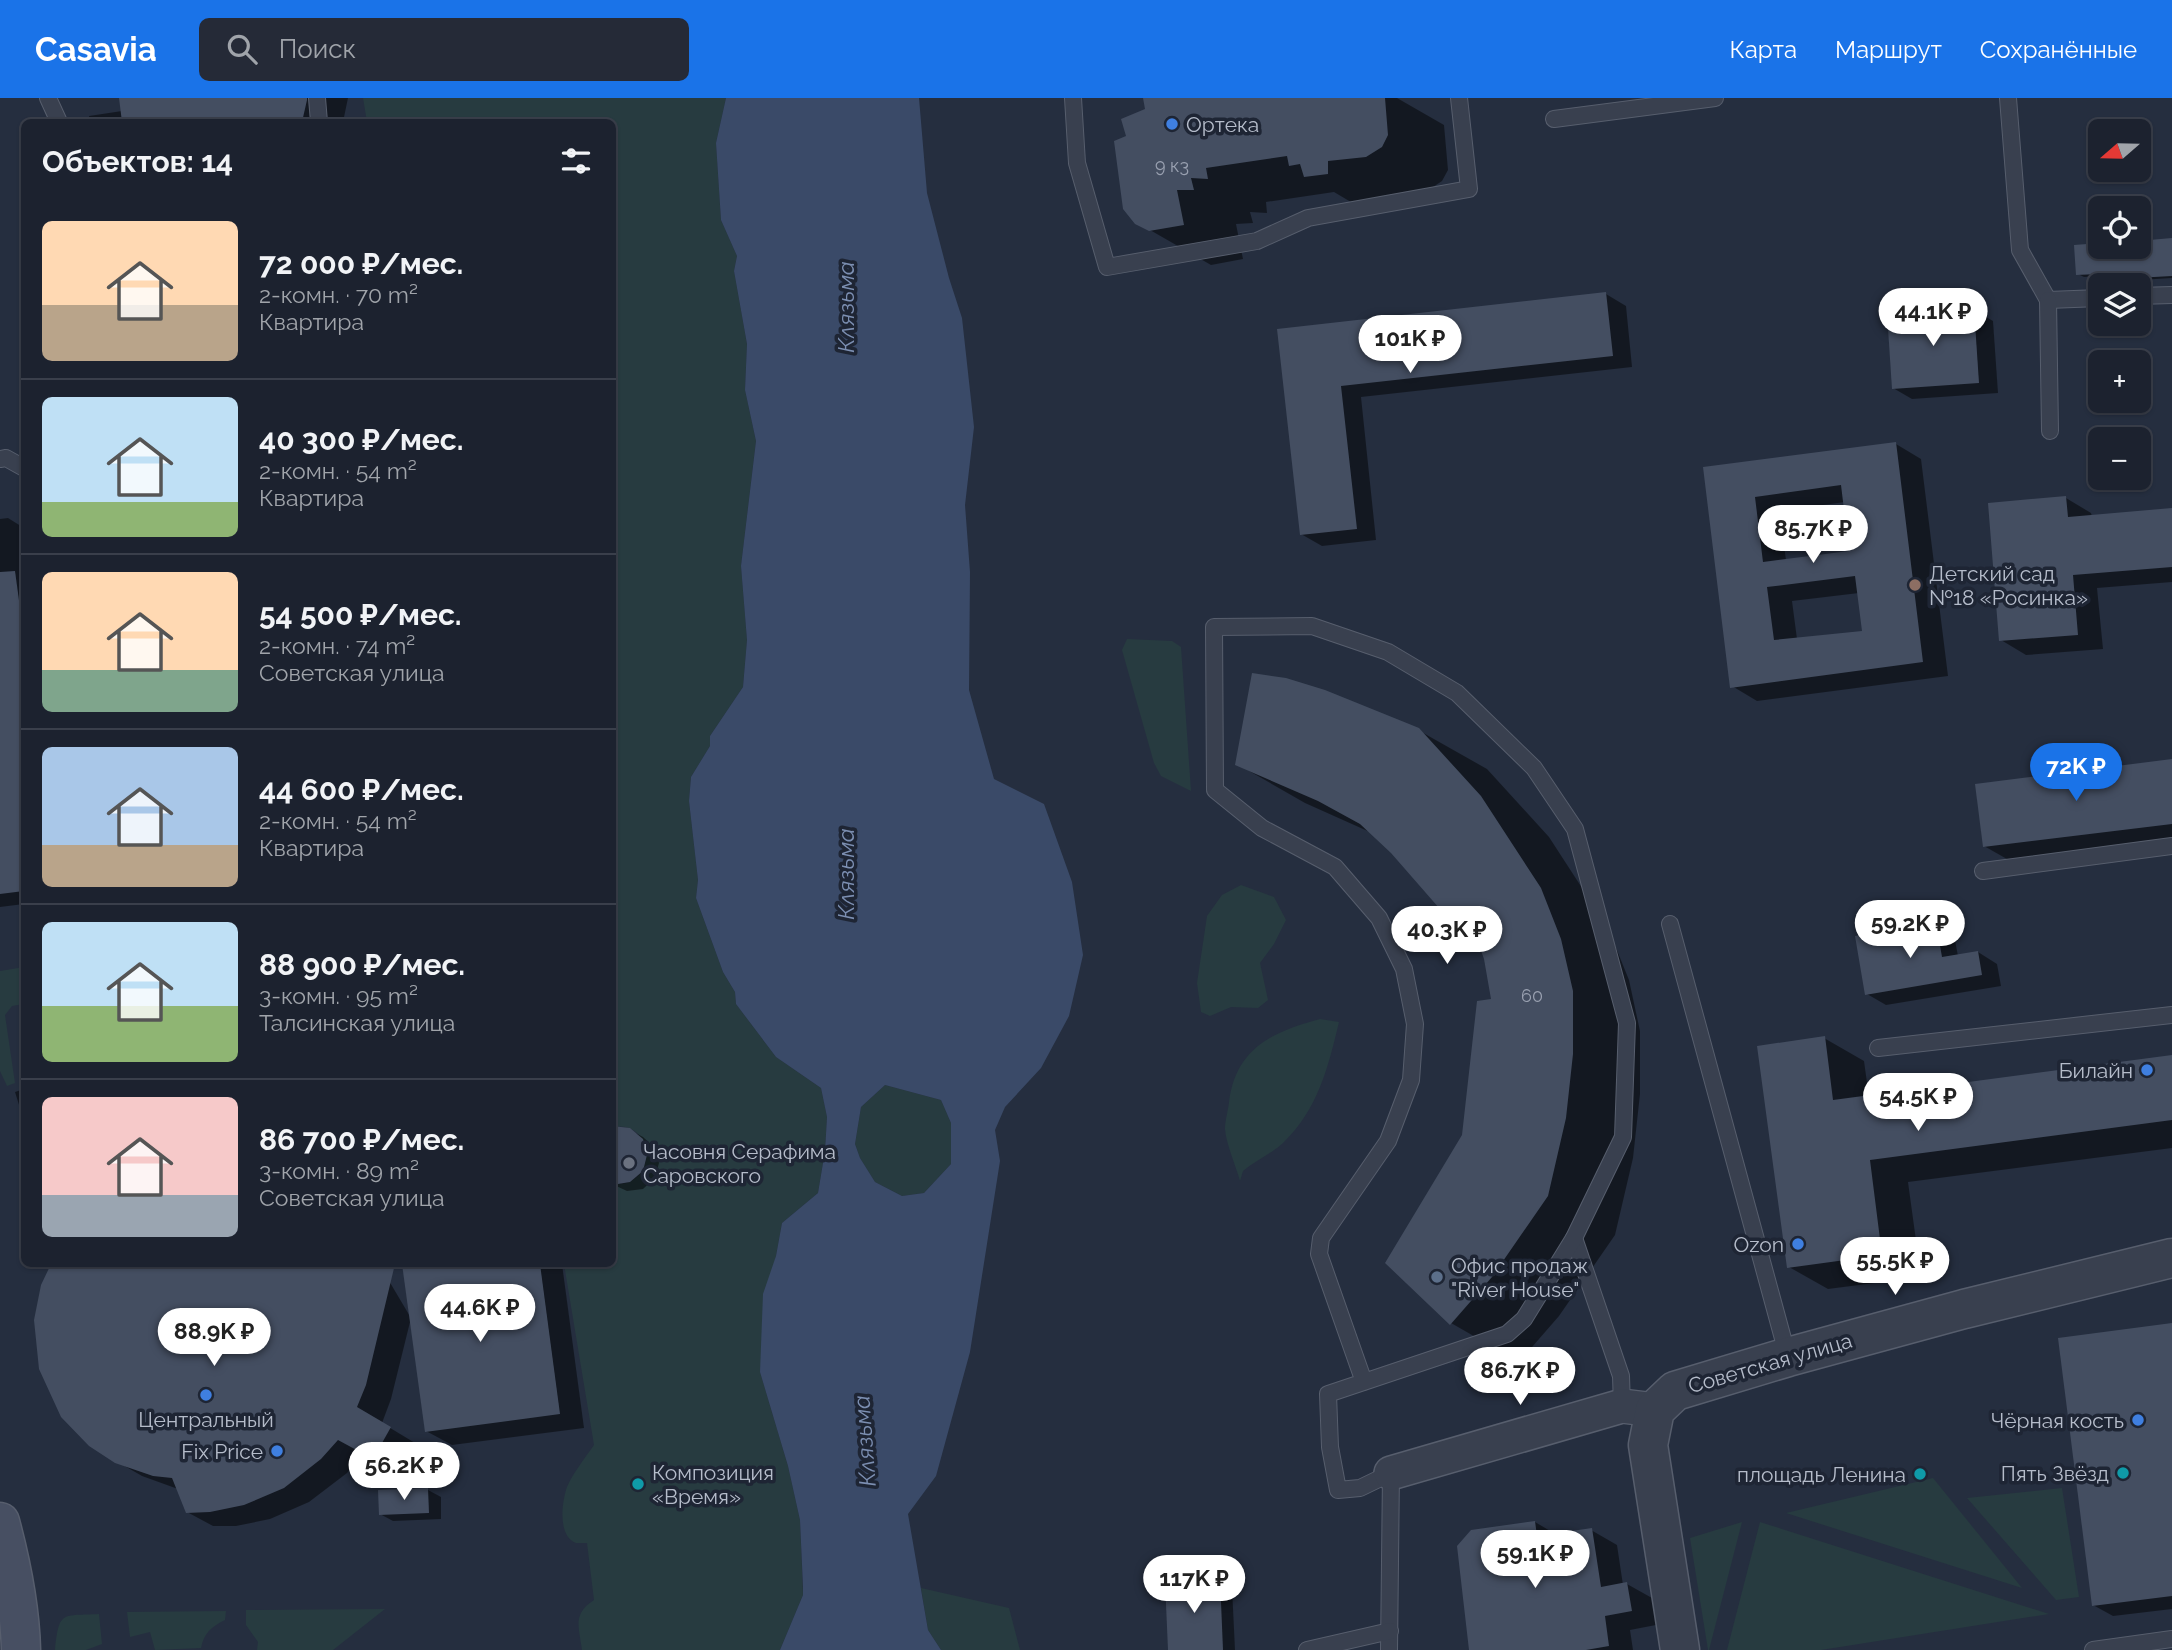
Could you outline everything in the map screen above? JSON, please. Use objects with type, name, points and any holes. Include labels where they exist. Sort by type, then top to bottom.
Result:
[{"type":"main road","points":[[0,1522],[20,1627],[21,1650]]},
{"type":"street","name":"Советская улица","points":[[1391,1473],[1639,1408],[1675,1391],[1788,1357],[2172,1258]]},
{"type":"street","points":[[1639,1408],[1648,1445],[1680,1650]]},
{"type":"lane","points":[[48,98],[58,119]]},
{"type":"lane","points":[[317,98],[319,119]]},
{"type":"lane","points":[[1073,98],[1077,163],[1107,267],[1256,242],[1308,218],[1469,189],[1459,98]]},
{"type":"lane","points":[[1554,119],[1716,98]]},
{"type":"lane","points":[[2008,98],[2020,250],[2048,300],[2050,431]]},
{"type":"lane","points":[[2019,238],[2037,238]]},
{"type":"lane","points":[[2151,296],[2172,295]]},
{"type":"lane","points":[[2048,300],[2088,298]]},
{"type":"lane","points":[[0,459],[6,458],[21,466]]},
{"type":"lane","points":[[1312,626],[1388,652],[1457,693],[1534,768],[1575,829],[1627,1023],[1623,1137],[1574,1238],[1524,1319],[1507,1334],[1364,1382],[1319,1254],[1321,1238],[1388,1142],[1411,1080],[1415,1024],[1404,969],[1379,918],[1335,867],[1262,828],[1215,790],[1214,627],[1312,626]]},
{"type":"lane","points":[[1983,871],[2172,846]]},
{"type":"lane","points":[[1670,924],[1788,1357]]},
{"type":"lane","points":[[1878,1048],[2172,1015]]},
{"type":"lane","points":[[1574,1238],[1621,1376],[1639,1408]]},
{"type":"lane","name":"Советская улица","points":[[1364,1382],[1328,1394],[1330,1447],[1338,1490],[1360,1488],[1391,1473]]},
{"type":"lane","points":[[1389,1650],[1391,1473]]},
{"type":"lane","points":[[1307,1650],[1390,1631]]},
{"type":"lane","points":[[2093,1650],[2172,1639]]},
{"type":"green space","points":[[363,98],[726,98],[716,143],[721,220],[737,256],[734,271],[747,344],[745,390],[756,441],[741,566],[747,640],[743,687],[710,736],[710,746],[691,777],[689,801],[698,880],[696,898],[723,972],[735,992],[736,1004],[776,1057],[821,1088],[827,1117],[818,1193],[782,1223],[760,1372],[788,1466],[800,1520],[803,1595],[780,1650],[582,1650],[580,1616],[582,1610],[594,1600],[587,1543],[576,1543],[570,1539],[562,1518],[567,1487],[594,1445],[564,1267],[616,1267],[616,1184],[627,1183],[637,1177],[642,1171],[646,1155],[642,1139],[637,1133],[627,1127],[616,1126],[616,119],[366,119]]},
{"type":"green space","points":[[1127,639],[1172,641],[1181,647],[1191,791],[1161,776],[1154,763],[1122,650]]},
{"type":"green space","points":[[1241,885],[1274,897],[1286,920],[1274,944],[1260,963],[1268,1000],[1258,1008],[1231,1007],[1210,1016],[1201,1012],[1197,983],[1207,916],[1222,895]]},
{"type":"green space","points":[[21,968],[21,1004],[12,1006],[5,1015],[15,1083],[7,1086],[0,1071],[0,971]]},
{"type":"green space","points":[[1320,1019],[1339,1022],[1326,1072],[1313,1102],[1283,1143],[1243,1171],[1240,1181],[1225,1129],[1233,1083],[1239,1068],[1248,1055],[1272,1037]]},
{"type":"green space","points":[[885,1085],[941,1100],[951,1123],[951,1164],[924,1193],[902,1196],[875,1182],[860,1158],[855,1144],[861,1107]]},
{"type":"green space","points":[[1933,1478],[2022,1588],[1786,1513]]},
{"type":"green space","points":[[2062,1488],[2079,1597],[2056,1600],[1967,1498]]},
{"type":"green space","points":[[1742,1522],[1709,1650],[1708,1650],[1690,1538]]},
{"type":"green space","points":[[1760,1522],[2049,1614],[1821,1650],[1727,1650]]},
{"type":"green space","points":[[921,1588],[1009,1608],[1020,1650],[941,1650],[928,1630]]},
{"type":"green space","points":[[385,1609],[333,1650],[257,1650],[258,1642],[246,1625],[246,1610]]},
{"type":"green space","points":[[226,1611],[225,1620],[209,1631],[201,1648],[155,1650],[150,1632],[130,1637],[127,1612]]},
{"type":"green space","points":[[99,1614],[102,1644],[86,1650],[55,1650],[58,1628],[65,1618]]},
{"type":"water","name":"Клязьма","points":[[726,98],[919,98],[927,193],[962,318],[974,427],[965,505],[970,572],[969,690],[994,779],[1044,804],[1072,882],[1083,955],[1069,1016],[1041,1068],[1005,1107],[995,1130],[1000,1161],[970,1352],[936,1476],[908,1514],[928,1630],[941,1650],[780,1650],[803,1595],[800,1520],[788,1466],[760,1372],[763,1294],[776,1256],[782,1223],[818,1193],[827,1117],[821,1088],[776,1057],[736,1004],[735,992],[723,972],[696,898],[698,880],[689,801],[691,777],[710,746],[710,736],[743,687],[747,640],[741,566],[756,441],[745,390],[747,344],[734,271],[737,256],[721,220],[716,143]],"holes":[[[885,1085],[941,1100],[951,1123],[951,1164],[924,1193],[902,1196],[875,1182],[855,1144],[861,1107]]]},
{"type":"building","points":[[119,98],[307,98],[303,119],[122,119]]},
{"type":"building","points":[[1143,98],[1385,98],[1388,135],[1382,147],[1366,157],[1328,161],[1328,174],[1304,177],[1300,164],[1289,166],[1287,156],[1206,168],[1208,179],[1191,178],[1194,190],[1177,190],[1184,225],[1149,231],[1135,224],[1123,209],[1114,141],[1126,136],[1121,119],[1145,109]]},
{"type":"building","points":[[2172,238],[2172,276],[2151,277],[2151,273],[2076,275],[2074,245],[2088,244],[2088,259],[2151,259],[2151,240]]},
{"type":"building","points":[[1606,292],[1613,356],[1341,386],[1357,529],[1300,535],[1277,329]]},
{"type":"building","points":[[1974,308],[1979,383],[1892,389],[1887,313]]},
{"type":"building","points":[[1896,442],[1923,662],[1730,688],[1703,467]],"holes":[[[1841,485],[1849,551],[1763,562],[1755,497]],[[1855,576],[1862,631],[1774,640],[1767,587]]]},
{"type":"building","points":[[2066,496],[2068,517],[2172,508],[2172,567],[2073,575],[2078,635],[1999,641],[1988,503]]},
{"type":"building","points":[[15,571],[21,615],[21,891],[0,894],[0,572]]},
{"type":"building","points":[[1252,673],[1286,678],[1325,690],[1419,728],[1481,796],[1541,888],[1561,939],[1573,991],[1573,1054],[1566,1118],[1548,1196],[1492,1277],[1450,1325],[1385,1263],[1462,1135],[1477,1001],[1491,999],[1484,959],[1472,925],[1460,932],[1391,853],[1360,824],[1318,801],[1235,765]]},
{"type":"building","points":[[2172,759],[2172,824],[1983,847],[1975,784]]},
{"type":"building","points":[[1936,922],[1942,957],[1978,951],[1982,975],[1865,995],[1855,936]]},
{"type":"building","points":[[1825,1036],[1833,1100],[2172,1055],[2172,1120],[1870,1160],[1882,1255],[1787,1268],[1757,1046]]},
{"type":"building","name":"Часовня Серафима Саровского","points":[[616,1126],[630,1128],[643,1139],[647,1155],[643,1171],[630,1182],[616,1184]]},
{"type":"building","name":"Центральный","points":[[50,1267],[394,1267],[366,1385],[357,1407],[391,1427],[373,1459],[338,1440],[321,1459],[284,1488],[244,1505],[210,1512],[186,1513],[172,1478],[153,1476],[115,1463],[89,1446],[61,1417],[39,1369],[34,1320],[41,1285]]},
{"type":"building","points":[[402,1267],[540,1267],[560,1414],[425,1432]]},
{"type":"building","name":"Пять Звёзд","points":[[2172,1323],[2172,1596],[2092,1606],[2058,1338]]},
{"type":"building","points":[[428,1488],[429,1513],[379,1515],[378,1490]]},
{"type":"building","points":[[1535,1521],[1537,1536],[1592,1528],[1601,1587],[1627,1582],[1632,1611],[1605,1616],[1609,1646],[1586,1650],[1469,1650],[1457,1546],[1471,1530]]},
{"type":"building","points":[[1220,1578],[1223,1650],[1168,1650],[1165,1581]]},
{"type":"place","name":"Ортека","points":[[1172,124]]},
{"type":"place","name":"Детский сад №18 «Росинка»","points":[[1915,585]]},
{"type":"place","name":"Билайн","points":[[2147,1070]]},
{"type":"place","name":"Часовня Серафима Саровского","points":[[629,1163]]},
{"type":"place","name":"Ozon","points":[[1798,1244]]},
{"type":"place","name":"Офис продаж \"River House\"","points":[[1437,1277]]},
{"type":"place","name":"Центральный","points":[[206,1395]]},
{"type":"place","name":"Чёрная кость","points":[[2138,1420]]},
{"type":"place","name":"Fix Price","points":[[277,1451]]},
{"type":"place","name":"Пять Звёзд","points":[[2123,1473]]},
{"type":"place","name":"площадь Ленина","points":[[1920,1474]]},
{"type":"place","name":"Композиция «Время»","points":[[638,1484]]}]
